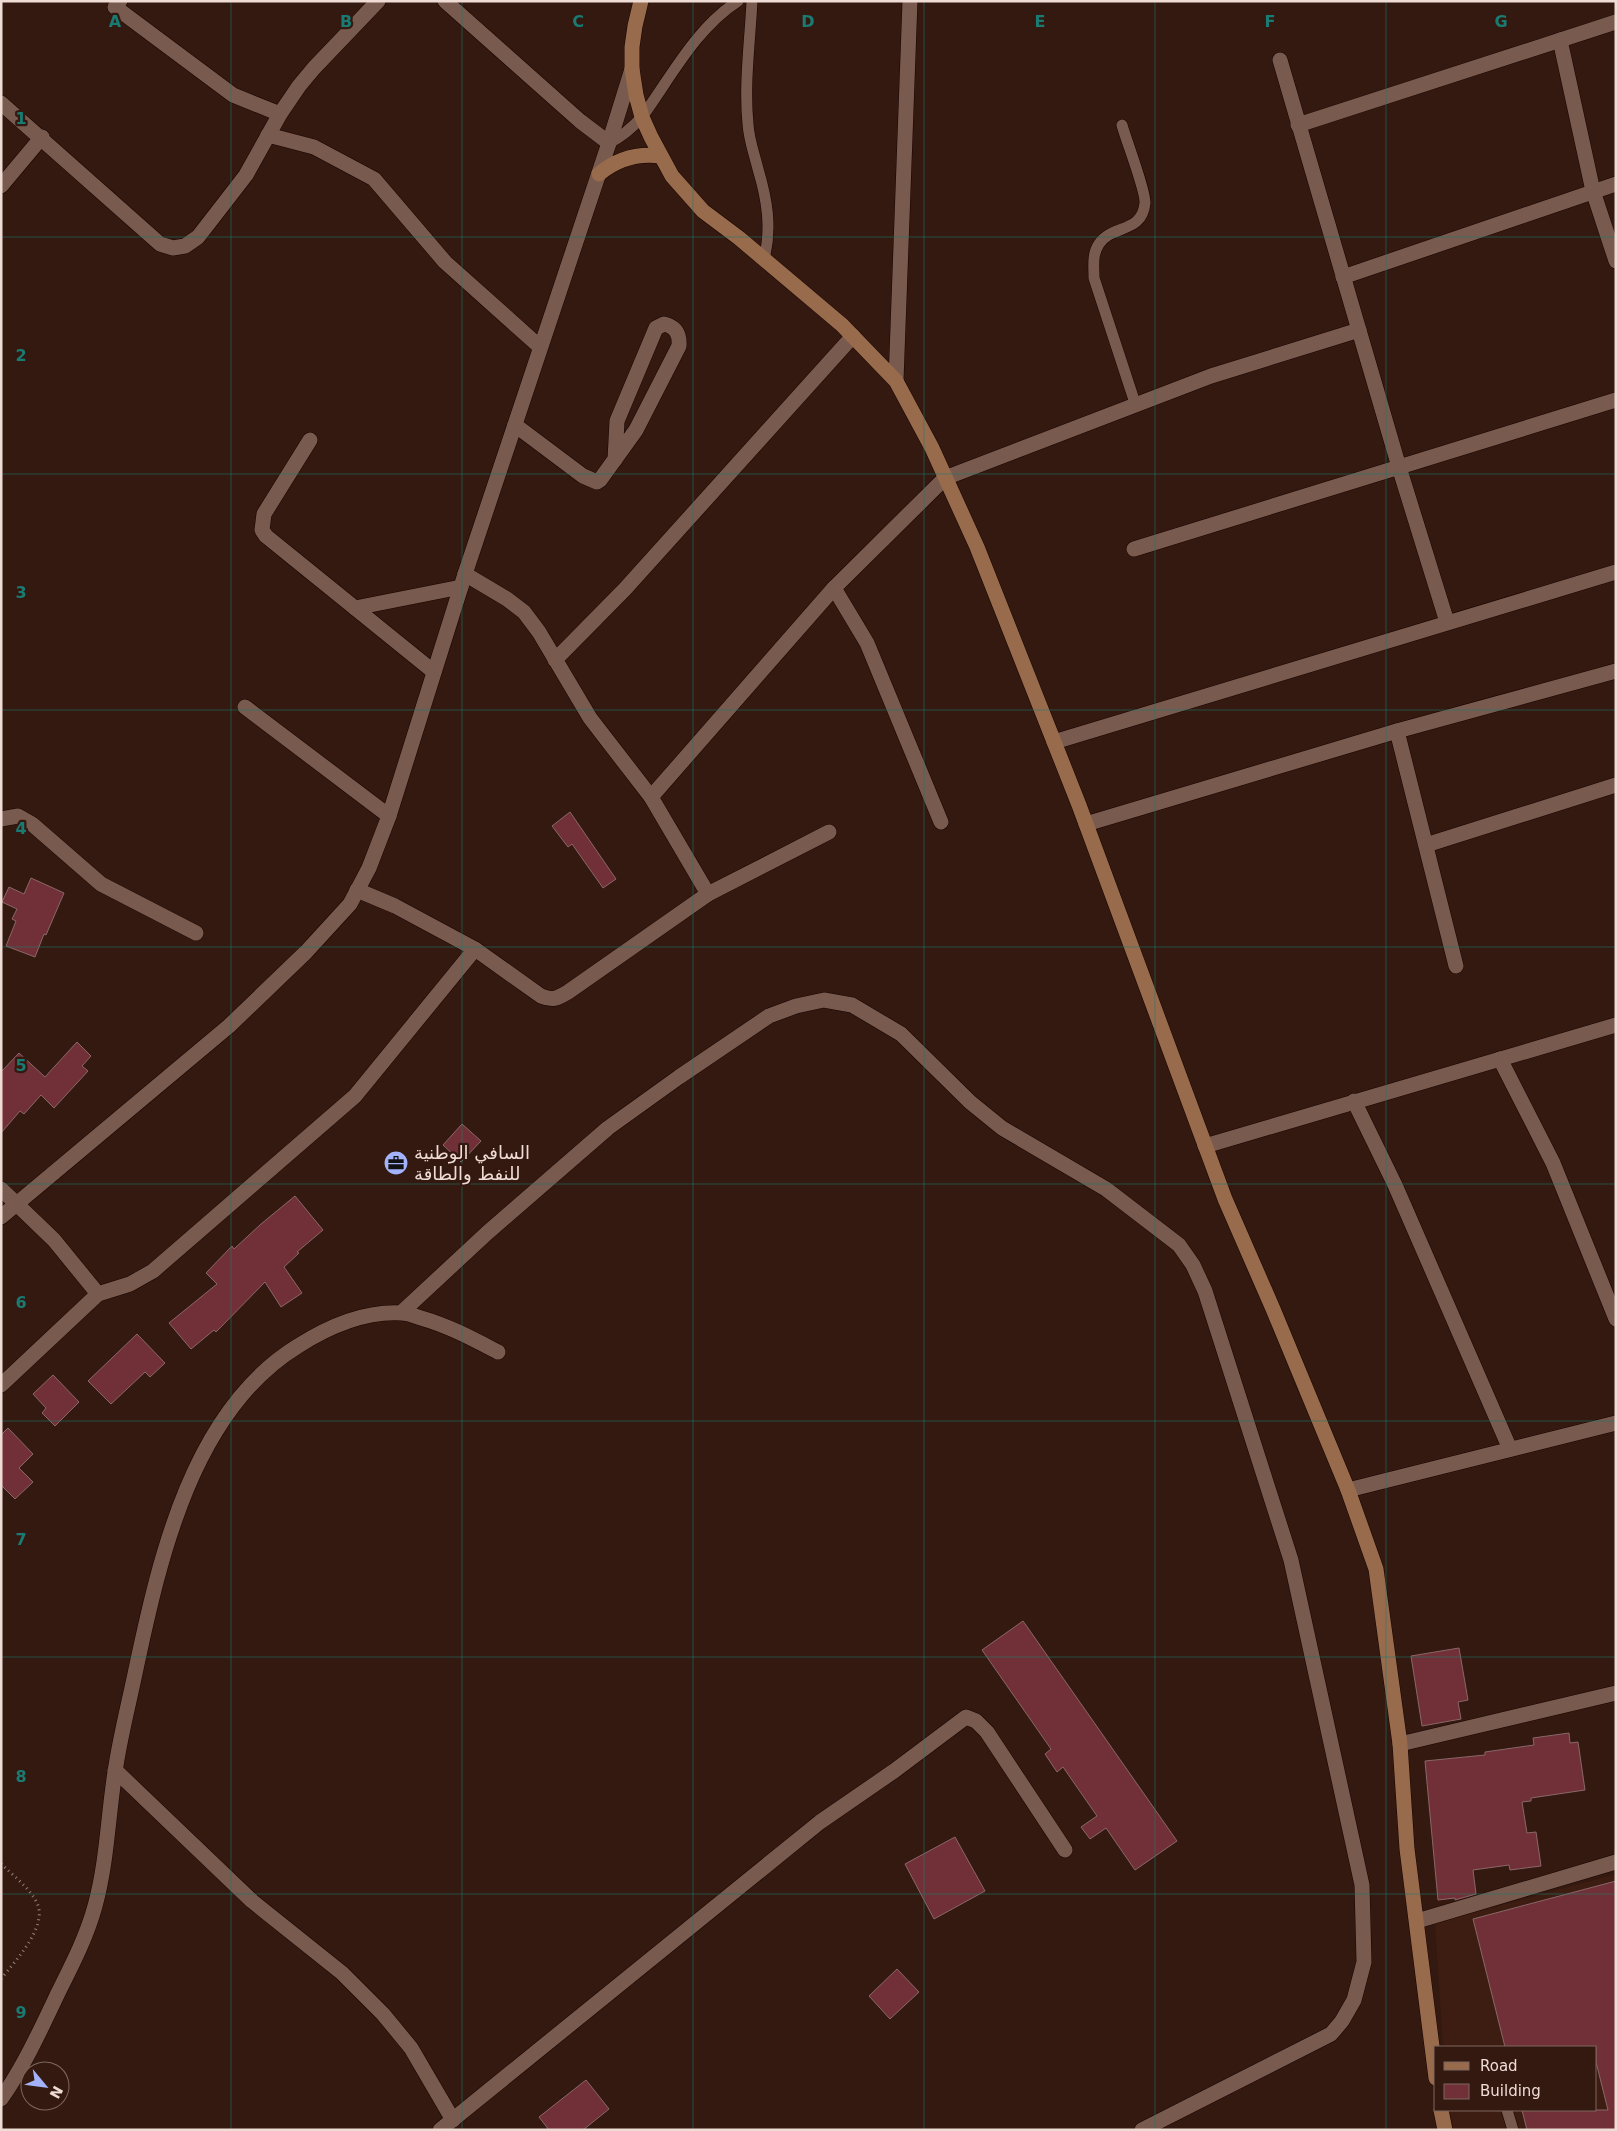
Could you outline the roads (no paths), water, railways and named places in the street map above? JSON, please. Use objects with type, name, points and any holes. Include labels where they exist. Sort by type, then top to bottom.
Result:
[{"type":"main road","points":[[641,1],[635,26],[632,69],[642,117],[660,156],[688,195],[703,211],[764,259],[853,336],[896,381],[932,448],[977,547],[1086,824],[1225,1199],[1274,1309],[1348,1490],[1376,1568],[1400,1744],[1407,1849],[1434,2061]]},
{"type":"main road","points":[[599,174],[627,158],[649,154],[660,156]]},
{"type":"main road","points":[[1442,2111],[1445,2130]]},
{"type":"street","points":[[1,103],[160,244],[173,248],[185,246],[198,237],[246,174],[280,114],[314,68],[378,1]]},
{"type":"street","points":[[445,1],[580,121],[609,143]]},
{"type":"street","points":[[896,381],[910,1]]},
{"type":"street","points":[[115,3],[233,95],[280,114]]},
{"type":"street","points":[[1298,125],[1616,22]]},
{"type":"street","points":[[1560,40],[1593,191],[1616,261]]},
{"type":"street","points":[[1280,60],[1399,467],[1447,622]]},
{"type":"street","points":[[1,1217],[229,1026],[306,952],[350,904],[369,868],[389,816],[463,580],[599,174],[632,69]]},
{"type":"street","points":[[268,135],[314,147],[374,178],[445,262],[540,347]]},
{"type":"street","points":[[1,186],[42,138]]},
{"type":"street","points":[[1343,277],[1616,184]]},
{"type":"street","points":[[515,425],[592,482],[597,482],[600,480],[615,460],[636,430],[679,346],[680,338],[671,326],[664,324],[656,328],[617,421],[615,460]]},
{"type":"street","points":[[650,798],[834,588],[945,478],[1211,376],[1359,330]]},
{"type":"street","points":[[555,660],[625,589],[853,336]]},
{"type":"street","points":[[1134,549],[1616,400]]},
{"type":"street","points":[[310,440],[264,514],[262,530],[266,536],[434,672]]},
{"type":"street","points":[[1054,742],[1616,572]]},
{"type":"street","points":[[355,608],[463,580],[507,599],[524,612],[539,632],[590,718],[650,798],[708,894]]},
{"type":"street","points":[[834,588],[867,644],[941,822]]},
{"type":"street","points":[[1086,824],[1397,731],[1616,671]]},
{"type":"street","points":[[245,707],[389,816]]},
{"type":"street","points":[[1397,731],[1456,966]]},
{"type":"street","points":[[1426,844],[1616,785]]},
{"type":"street","points":[[1,819],[18,816],[32,824],[101,884],[196,933]]},
{"type":"street","points":[[357,890],[395,906],[475,949],[541,996],[551,1000],[558,998],[708,894],[830,832]]},
{"type":"street","points":[[1,1385],[98,1294],[130,1284],[152,1271],[355,1096],[475,949]]},
{"type":"street","points":[[402,1312],[487,1232],[608,1128],[678,1077],[769,1016],[796,1006],[824,1000],[852,1005],[901,1034],[970,1102],[1002,1128],[1106,1189],[1179,1245],[1193,1265],[1205,1291],[1291,1560],[1362,1886],[1364,1962],[1354,2000],[1342,2021],[1331,2034],[1142,2130]]},
{"type":"street","points":[[1205,1146],[1616,1025]]},
{"type":"street","points":[[1500,1059],[1553,1163],[1616,1319]]},
{"type":"street","points":[[1354,1101],[1395,1185],[1510,1449]]},
{"type":"street","points":[[1,1189],[54,1240],[98,1294]]},
{"type":"street","points":[[1,2099],[12,2084],[44,2022],[77,1954],[95,1907],[103,1864],[115,1770],[143,1634],[164,1552],[186,1487],[208,1443],[248,1387],[282,1355],[322,1331],[361,1317],[402,1312],[458,1331],[498,1352]]},
{"type":"street","points":[[1348,1490],[1616,1423]]},
{"type":"street","points":[[1400,1744],[1616,1693]]},
{"type":"street","points":[[440,2130],[820,1822],[894,1772],[966,1718],[976,1721],[987,1732],[1065,1850]]},
{"type":"street","points":[[115,1770],[252,1901],[342,1973],[383,2014],[410,2048],[453,2120]]},
{"type":"street","points":[[1417,1921],[1616,1862]]},
{"type":"lane","points":[[609,143],[622,137],[642,117],[702,33],[721,12],[738,1]]},
{"type":"lane","points":[[752,1],[748,123],[750,145],[758,166],[768,209],[769,228],[764,259]]},
{"type":"lane","points":[[1122,125],[1145,200],[1142,215],[1136,222],[1104,238],[1098,245],[1094,258],[1094,278],[1136,406]]},
{"type":"lane","points":[[1507,2111],[1513,2130]]},
{"type":"place","name":"السافي الوطنية للنفط والطاقة","points":[[396,1163]]}]
